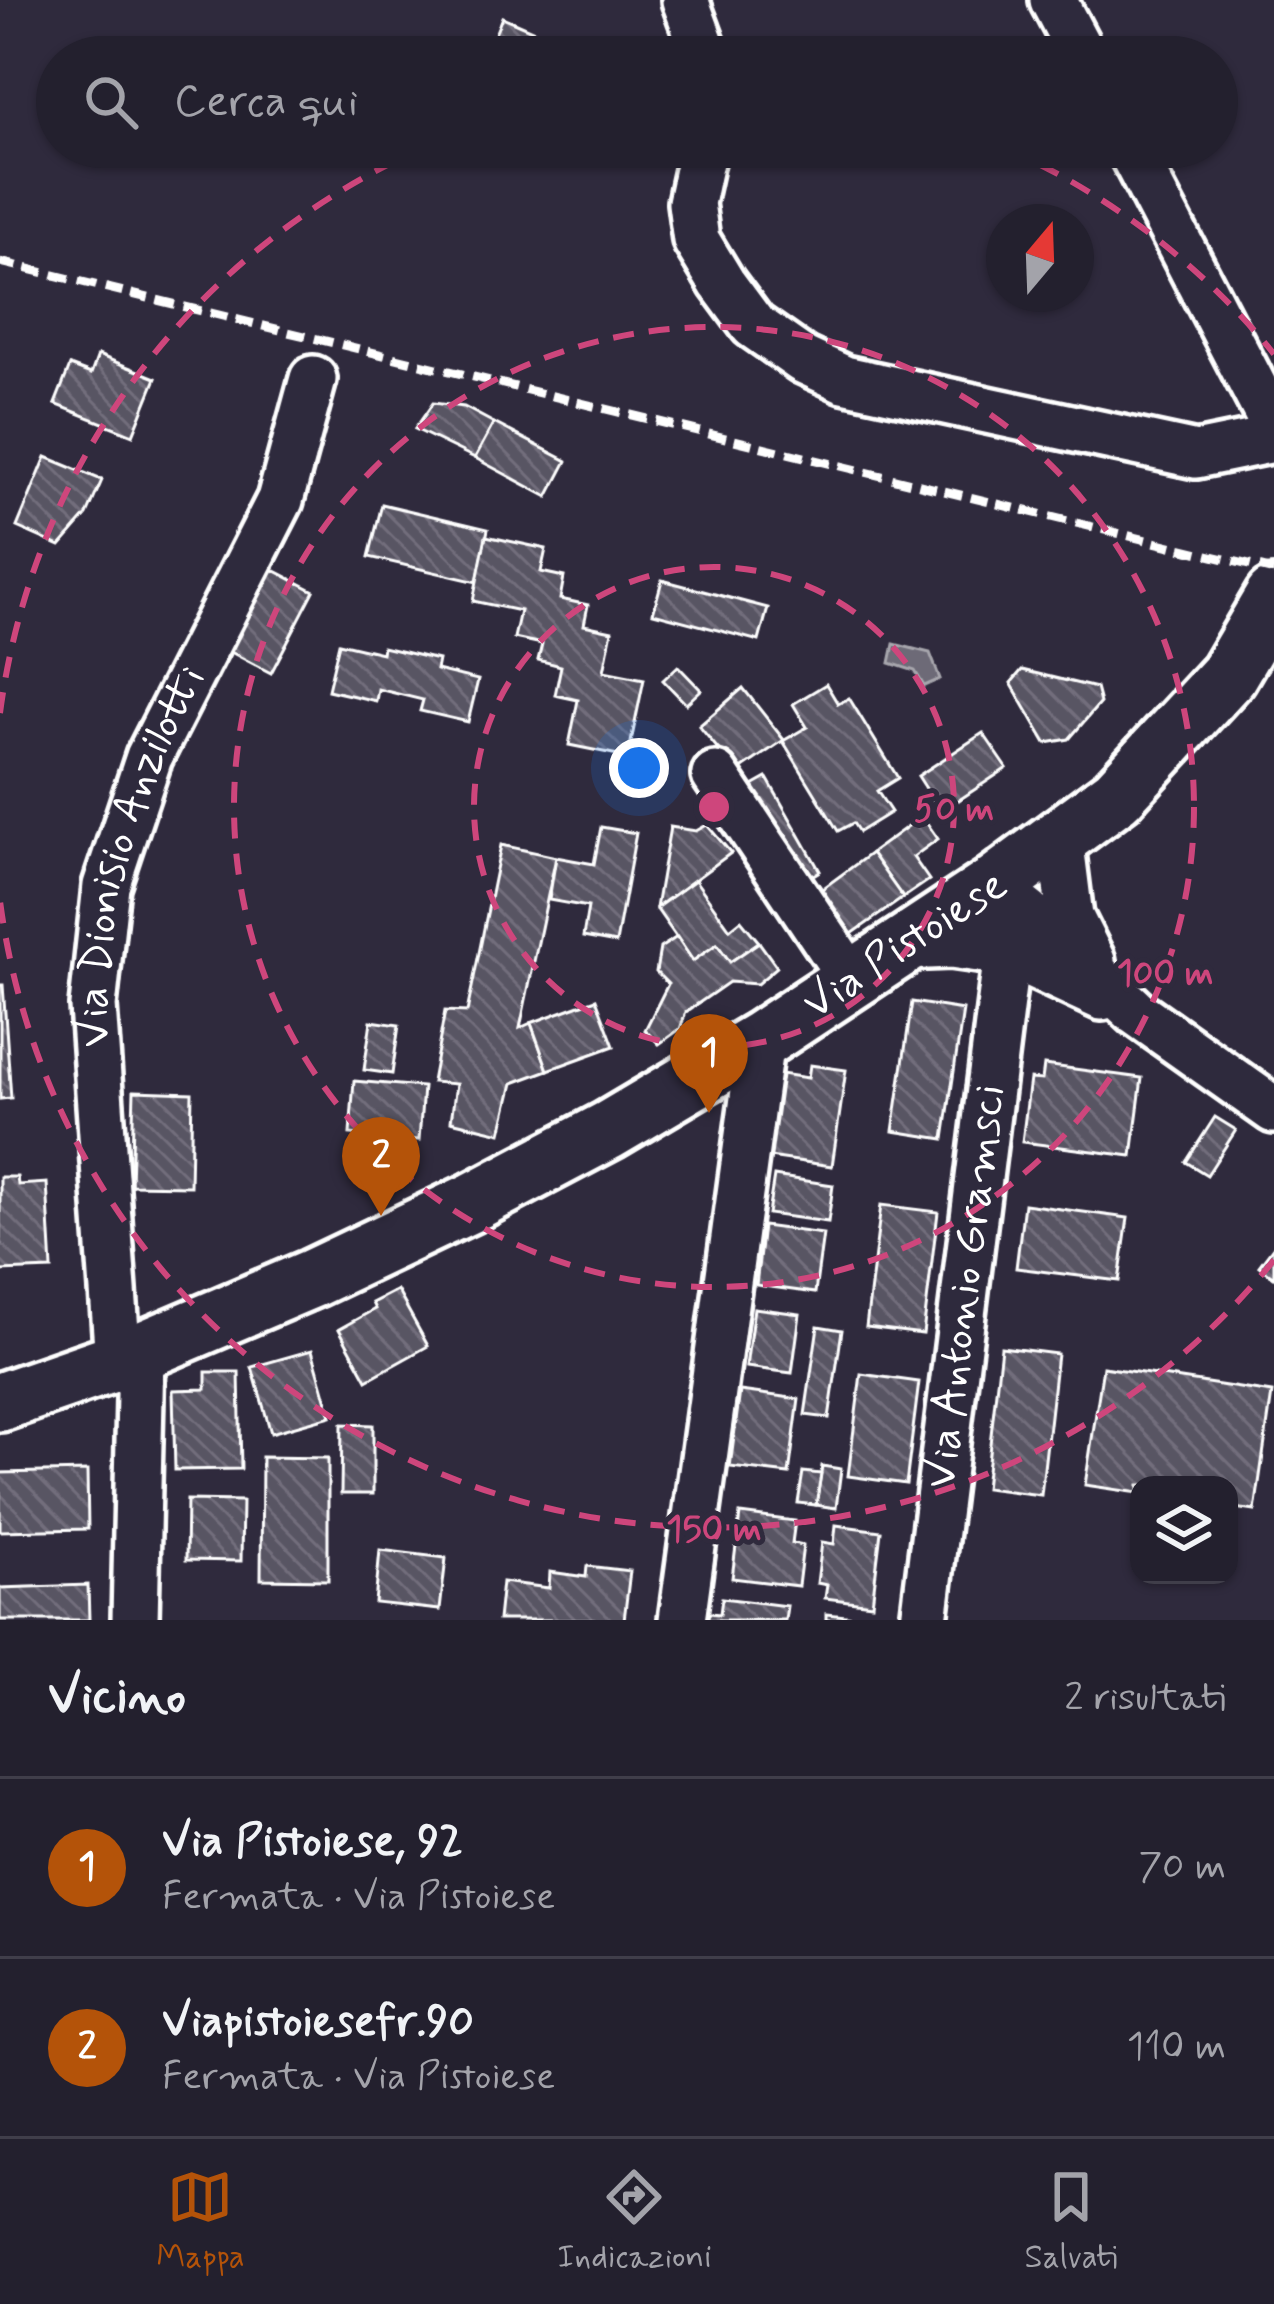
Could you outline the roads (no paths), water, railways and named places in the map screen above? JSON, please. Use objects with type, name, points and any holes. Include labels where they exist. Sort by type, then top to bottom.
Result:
[{"type":"main road","name":"Via Pistoiese","points":[[0,1402],[130,1357],[475,1201],[761,1040],[994,886],[1117,795],[1228,675],[1274,597]]},
{"type":"street","points":[[685,0],[698,36]]},
{"type":"street","points":[[1053,0],[1071,36]]},
{"type":"street","points":[[698,168],[691,203],[696,240],[753,325],[803,360],[844,379],[1196,455],[1274,439]]},
{"type":"street","points":[[1140,168],[1274,426]]},
{"type":"street","name":"Via Dionisio Anzilotti","points":[[135,1620],[130,1357],[93,1006],[106,886],[149,757],[280,500],[313,379]]},
{"type":"street","points":[[715,775],[852,980]]},
{"type":"street","points":[[1060,837],[1070,917],[1092,961],[1137,1013]]},
{"type":"street","points":[[994,886],[1137,1013],[1274,1110]]},
{"type":"street","name":"Via Antonio Gramsci","points":[[924,1620],[1007,953],[994,914],[994,886]]},
{"type":"street","points":[[903,947],[951,945],[1007,953],[1137,1013]]},
{"type":"street","points":[[682,1620],[761,1040]]},
{"type":"railway","points":[[0,262],[1274,571]]},
{"type":"place","name":"Via Pistoiese, 92","points":[[709,1113]]},
{"type":"place","name":"Viapistoiesefr.90","points":[[381,1216]]}]
